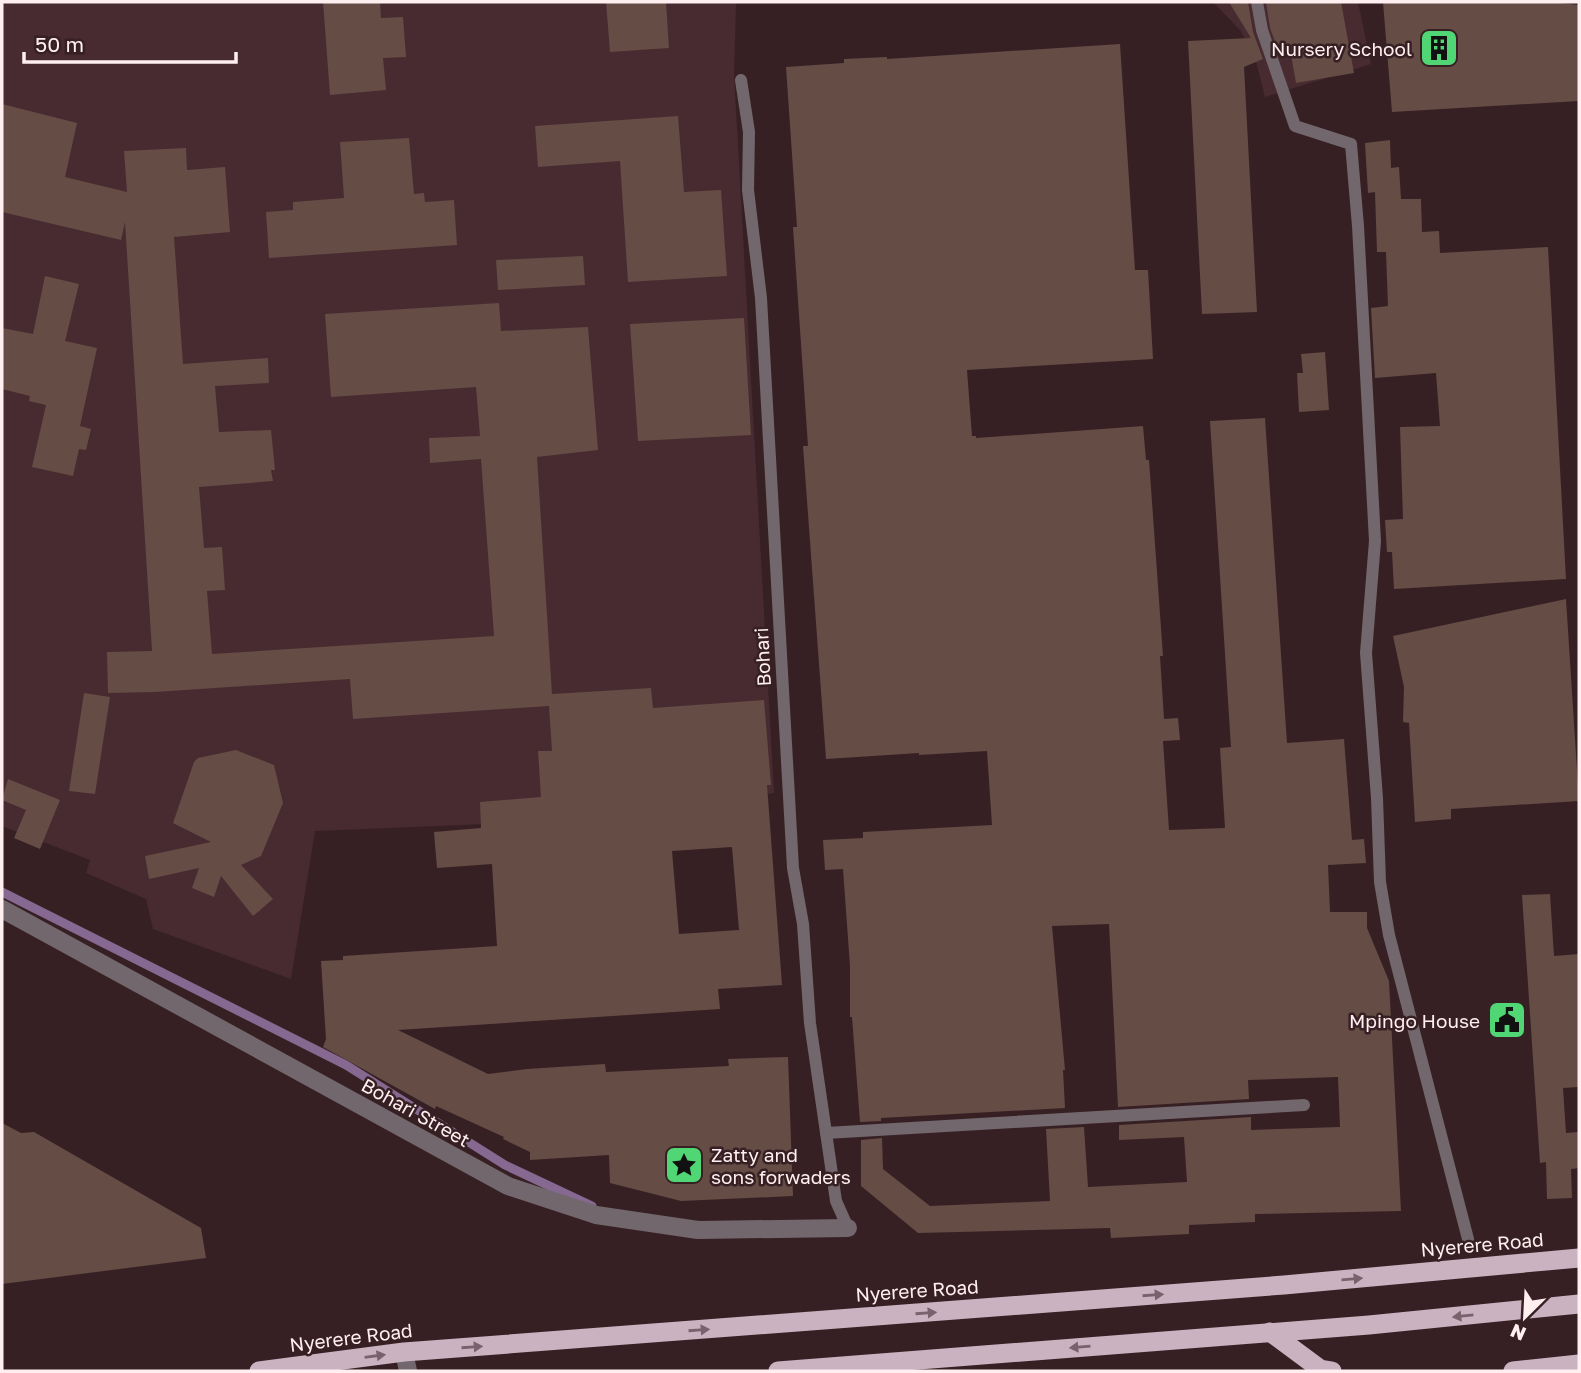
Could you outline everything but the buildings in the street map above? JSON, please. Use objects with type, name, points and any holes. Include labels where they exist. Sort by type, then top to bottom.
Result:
[{"type":"highway","name":"Nyerere Road","points":[[259,1371],[406,1362],[1579,1258]]},
{"type":"highway","points":[[778,1371],[1368,1325],[1579,1304]]},
{"type":"highway","points":[[1270,1332],[1320,1369],[1332,1371]]},
{"type":"highway","points":[[1513,1371],[1579,1364]]},
{"type":"street","name":"Bohari Street","points":[[2,909],[508,1186],[596,1215],[698,1230],[848,1228]]},
{"type":"lane","points":[[1257,2],[1262,30],[1295,126],[1352,144],[1375,541],[1366,653],[1377,798],[1380,882],[1389,935],[1468,1239]]},
{"type":"lane","name":"Bohari","points":[[741,80],[748,132],[748,190],[761,298],[793,868],[803,924],[810,1023],[836,1201],[848,1228]]},
{"type":"lane","points":[[826,1133],[1304,1105]]},
{"type":"shaded area","points":[[2,2],[736,2],[734,74],[774,793],[562,821],[315,831],[291,979],[153,929],[146,899],[86,873],[90,860],[2,826]]},
{"type":"shaded area","points":[[1213,2],[1358,2],[1371,64],[1265,97],[1256,62],[1241,31]]},
{"type":"waterway","points":[[2,892],[346,1065],[505,1165],[592,1206]]},
{"type":"place","name":"Nursery School","points":[[1439,48]]},
{"type":"place","name":"Mpingo House","points":[[1507,1020]]},
{"type":"place","name":"Zatty and sons forwaders","points":[[684,1165]]}]
